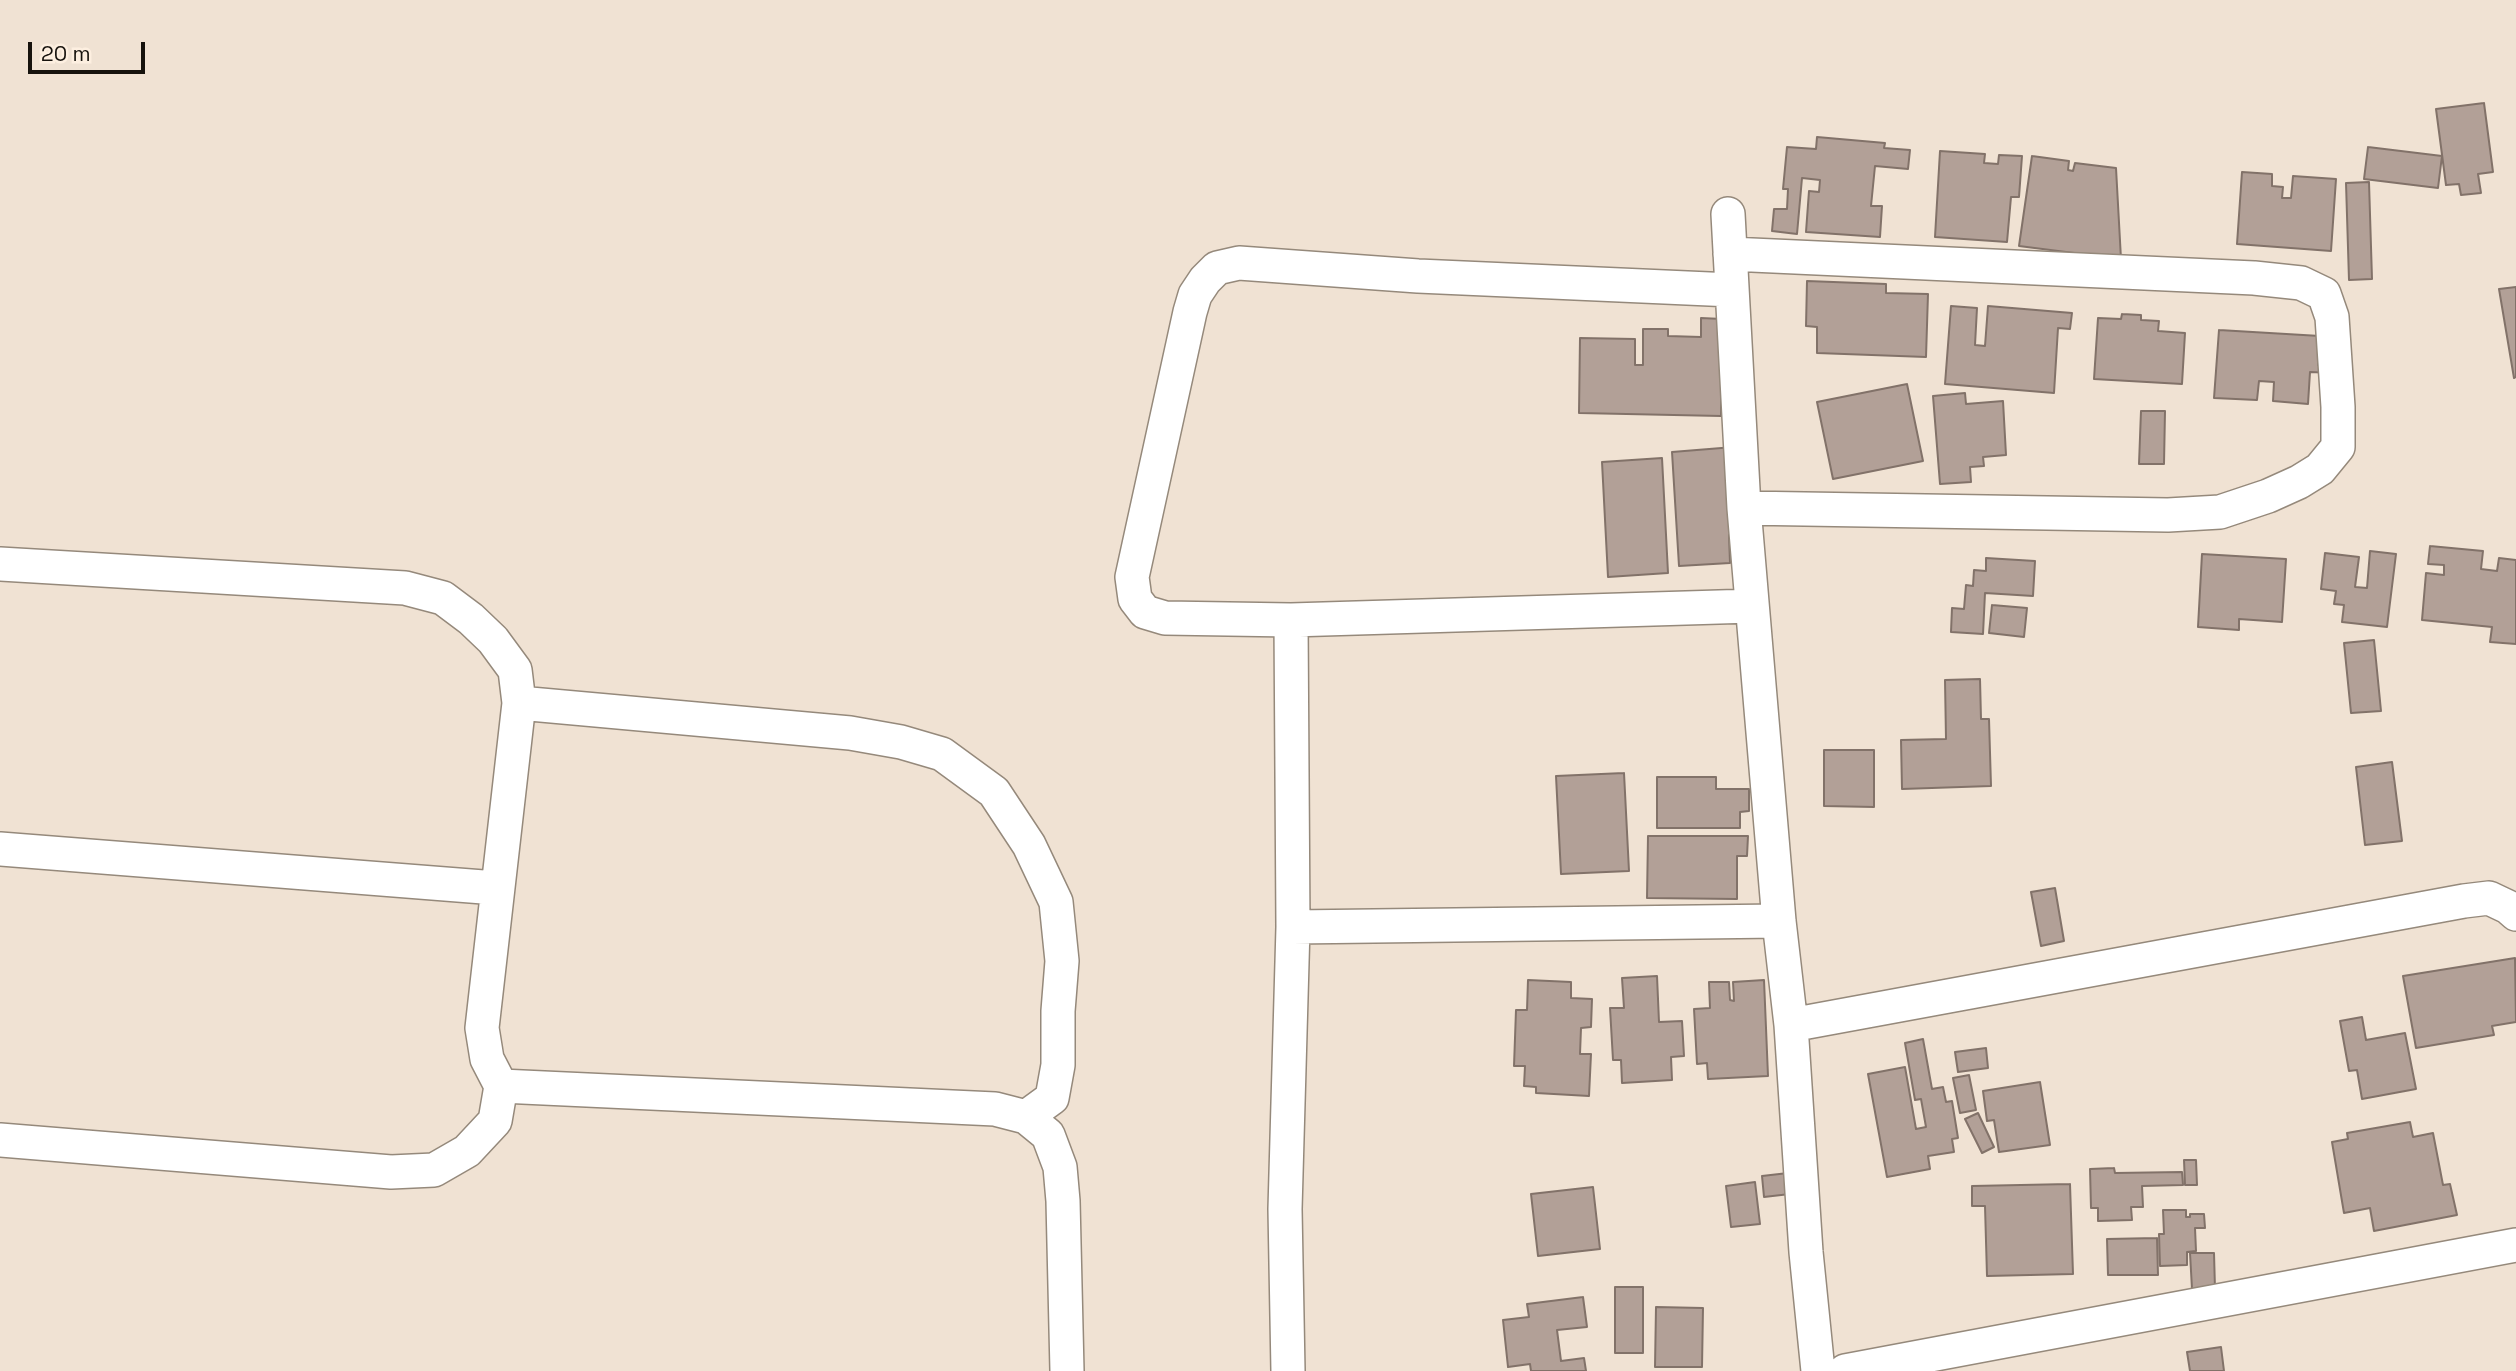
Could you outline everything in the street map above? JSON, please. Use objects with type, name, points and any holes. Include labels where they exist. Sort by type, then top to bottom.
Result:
[{"type":"street","points":[[1728,214],[1744,508],[1779,920],[1791,1025],[1806,1252],[1818,1371]]},
{"type":"street","points":[[1730,254],[2241,277],[2301,283],[2324,295],[2332,317],[2338,408],[2338,447],[2320,469],[2268,496],[2220,512],[2168,515],[1744,508]]},
{"type":"street","points":[[1732,290],[1418,276],[1239,263],[1217,268],[1195,295],[1190,312],[1132,577],[1135,598],[1144,612],[1165,618],[1291,620],[1752,606]]},
{"type":"street","points":[[0,564],[405,588],[443,598],[493,640],[515,670],[519,703],[482,1028],[487,1059],[501,1086],[495,1121],[467,1151],[434,1170],[391,1172],[0,1140]]},
{"type":"street","points":[[1288,1371],[1285,1209],[1293,927],[1291,620]]},
{"type":"street","points":[[519,703],[850,733],[901,741],[942,754],[994,792],[1029,845],[1056,902],[1060,938],[1062,961],[1058,1065],[1052,1098],[1026,1117]]},
{"type":"street","points":[[0,849],[496,888]]},
{"type":"street","points":[[1791,1025],[2464,901],[2489,898],[2508,906],[2516,914]]},
{"type":"street","points":[[1293,927],[1779,920]]},
{"type":"street","points":[[501,1086],[995,1109],[1026,1117],[1048,1135],[1060,1167],[1067,1371]]},
{"type":"street","points":[[1845,1371],[2516,1245]]},
{"type":"building","points":[[2484,103],[2493,172],[2478,174],[2481,193],[2461,195],[2459,184],[2446,185],[2436,109]]},
{"type":"building","points":[[1817,137],[1885,143],[1884,148],[1910,150],[1908,169],[1875,166],[1871,206],[1882,206],[1880,237],[1806,232],[1809,191],[1819,192],[1820,180],[1802,178],[1797,234],[1772,231],[1774,209],[1787,209],[1788,189],[1783,189],[1787,147],[1816,149]]},
{"type":"building","points":[[2368,147],[2442,156],[2438,188],[2364,179]]},
{"type":"building","points":[[1940,151],[1985,154],[1984,163],[1998,164],[1999,155],[2022,156],[2019,197],[2011,197],[2007,242],[1935,237]]},
{"type":"building","points":[[2032,156],[2069,161],[2068,170],[2073,171],[2075,163],[2116,168],[2121,259],[2019,246]]},
{"type":"building","points":[[2242,172],[2272,174],[2272,186],[2283,187],[2282,198],[2291,198],[2293,176],[2336,179],[2331,251],[2237,244]]},
{"type":"building","points":[[2369,182],[2372,279],[2349,280],[2346,183]]},
{"type":"building","points":[[1807,281],[1886,284],[1886,293],[1928,294],[1926,357],[1817,353],[1817,327],[1806,326]]},
{"type":"building","points":[[2516,287],[2516,377],[2514,378],[2499,289]]},
{"type":"building","points":[[1951,306],[1977,308],[1975,345],[1985,346],[1988,306],[2072,313],[2070,329],[2058,328],[2054,393],[1945,384]]},
{"type":"building","points":[[2122,314],[2141,315],[2141,320],[2159,321],[2158,331],[2185,333],[2182,384],[2094,379],[2098,318],[2121,319]]},
{"type":"building","points":[[1701,318],[1722,319],[1721,416],[1579,413],[1580,338],[1635,339],[1635,365],[1643,365],[1643,329],[1668,329],[1668,336],[1701,337]]},
{"type":"building","points":[[2219,330],[2320,336],[2318,365],[2334,366],[2334,373],[2310,372],[2308,404],[2273,401],[2274,382],[2259,381],[2257,400],[2214,398]]},
{"type":"building","points":[[1907,384],[1923,461],[1833,479],[1817,402]]},
{"type":"building","points":[[1965,393],[1966,404],[2003,401],[2006,455],[1983,457],[1984,466],[1970,467],[1971,482],[1940,484],[1933,396]]},
{"type":"building","points":[[2141,411],[2165,411],[2164,464],[2139,464]]},
{"type":"building","points":[[1734,447],[1740,534],[1729,535],[1730,563],[1679,566],[1672,452]]},
{"type":"building","points":[[1662,458],[1668,573],[1608,577],[1602,462]]},
{"type":"building","points":[[2430,546],[2483,551],[2481,569],[2497,571],[2499,558],[2516,560],[2516,644],[2490,642],[2492,627],[2422,620],[2426,573],[2444,575],[2444,565],[2428,564]]},
{"type":"building","points":[[2370,551],[2396,554],[2387,627],[2342,622],[2344,605],[2334,604],[2336,591],[2321,589],[2325,553],[2359,557],[2355,587],[2367,588]]},
{"type":"building","points":[[2202,554],[2286,559],[2282,622],[2239,619],[2239,630],[2198,627]]},
{"type":"building","points":[[1986,558],[2035,561],[2033,596],[1985,593],[1983,634],[1951,632],[1952,608],[1964,609],[1966,585],[1973,586],[1974,570],[1986,571]]},
{"type":"building","points":[[1992,605],[2027,608],[2024,637],[1989,633]]},
{"type":"building","points":[[2374,640],[2381,711],[2351,713],[2344,643]]},
{"type":"building","points":[[1980,679],[1981,719],[1989,719],[1991,786],[1902,789],[1901,740],[1946,739],[1945,680]]},
{"type":"building","points":[[1824,750],[1874,750],[1874,807],[1824,806]]},
{"type":"building","points":[[2392,762],[2402,841],[2365,845],[2356,767]]},
{"type":"building","points":[[1624,773],[1629,871],[1561,874],[1556,776]]},
{"type":"building","points":[[1657,777],[1716,777],[1716,789],[1749,789],[1749,811],[1740,812],[1740,828],[1657,828]]},
{"type":"building","points":[[1648,836],[1748,836],[1747,856],[1737,856],[1737,899],[1647,898]]},
{"type":"building","points":[[2055,888],[2064,941],[2041,946],[2031,892]]},
{"type":"building","points":[[2515,958],[2516,1022],[2492,1026],[2494,1035],[2416,1048],[2403,976]]},
{"type":"building","points":[[1657,976],[1659,1022],[1682,1021],[1684,1056],[1671,1057],[1672,1080],[1622,1083],[1621,1060],[1613,1060],[1610,1008],[1624,1008],[1622,978]]},
{"type":"building","points":[[1528,980],[1571,982],[1571,998],[1592,999],[1591,1027],[1581,1028],[1580,1054],[1591,1054],[1589,1096],[1536,1093],[1536,1087],[1524,1086],[1525,1066],[1514,1066],[1516,1010],[1527,1010]]},
{"type":"building","points":[[1764,980],[1768,1076],[1708,1079],[1707,1063],[1697,1064],[1694,1009],[1710,1008],[1709,982],[1729,982],[1730,1000],[1734,1001],[1733,982]]},
{"type":"building","points":[[2362,1017],[2366,1040],[2405,1033],[2416,1089],[2362,1099],[2357,1070],[2349,1071],[2340,1021]]},
{"type":"building","points":[[1923,1039],[1932,1089],[1943,1087],[1946,1102],[1952,1101],[1958,1138],[1952,1139],[1954,1152],[1928,1156],[1930,1169],[1887,1177],[1868,1074],[1905,1067],[1916,1129],[1926,1127],[1921,1099],[1915,1100],[1905,1043]]},
{"type":"building","points":[[1986,1048],[1988,1068],[1958,1072],[1955,1052]]},
{"type":"building","points":[[1969,1075],[1976,1110],[1960,1113],[1953,1078]]},
{"type":"building","points":[[2040,1082],[2050,1145],[1999,1152],[1994,1120],[1987,1121],[1983,1091]]},
{"type":"building","points":[[1978,1113],[1994,1147],[1982,1153],[1965,1119]]},
{"type":"building","points":[[2410,1122],[2413,1137],[2433,1133],[2443,1185],[2450,1184],[2457,1215],[2374,1231],[2370,1208],[2344,1213],[2332,1142],[2348,1139],[2347,1133]]},
{"type":"building","points":[[2184,1160],[2196,1160],[2197,1185],[2185,1185]]},
{"type":"building","points":[[2114,1168],[2115,1173],[2182,1172],[2183,1185],[2142,1186],[2143,1207],[2131,1207],[2132,1220],[2098,1221],[2098,1208],[2091,1208],[2090,1169]]},
{"type":"building","points":[[1788,1173],[1790,1194],[1764,1197],[1762,1176]]},
{"type":"building","points":[[1755,1182],[1760,1224],[1731,1227],[1726,1186]]},
{"type":"building","points":[[2070,1184],[2073,1274],[1987,1276],[1985,1206],[1972,1206],[1972,1186]]},
{"type":"building","points":[[1593,1187],[1600,1249],[1538,1256],[1531,1194]]},
{"type":"building","points":[[2163,1210],[2186,1210],[2186,1217],[2190,1217],[2190,1214],[2204,1214],[2205,1228],[2195,1228],[2196,1251],[2187,1252],[2187,1265],[2160,1266],[2159,1234],[2164,1234]]},
{"type":"building","points":[[2157,1238],[2158,1275],[2108,1275],[2107,1239]]},
{"type":"building","points":[[2190,1253],[2214,1253],[2215,1289],[2192,1289]]},
{"type":"building","points":[[1615,1287],[1643,1287],[1643,1353],[1615,1353]]},
{"type":"building","points":[[1583,1297],[1587,1327],[1557,1330],[1561,1361],[1584,1358],[1586,1371],[1531,1371],[1530,1364],[1508,1367],[1503,1320],[1529,1317],[1527,1304]]},
{"type":"building","points":[[1656,1307],[1703,1308],[1702,1367],[1655,1367]]},
{"type":"building","points":[[2221,1347],[2224,1371],[2190,1371],[2187,1352]]}]
